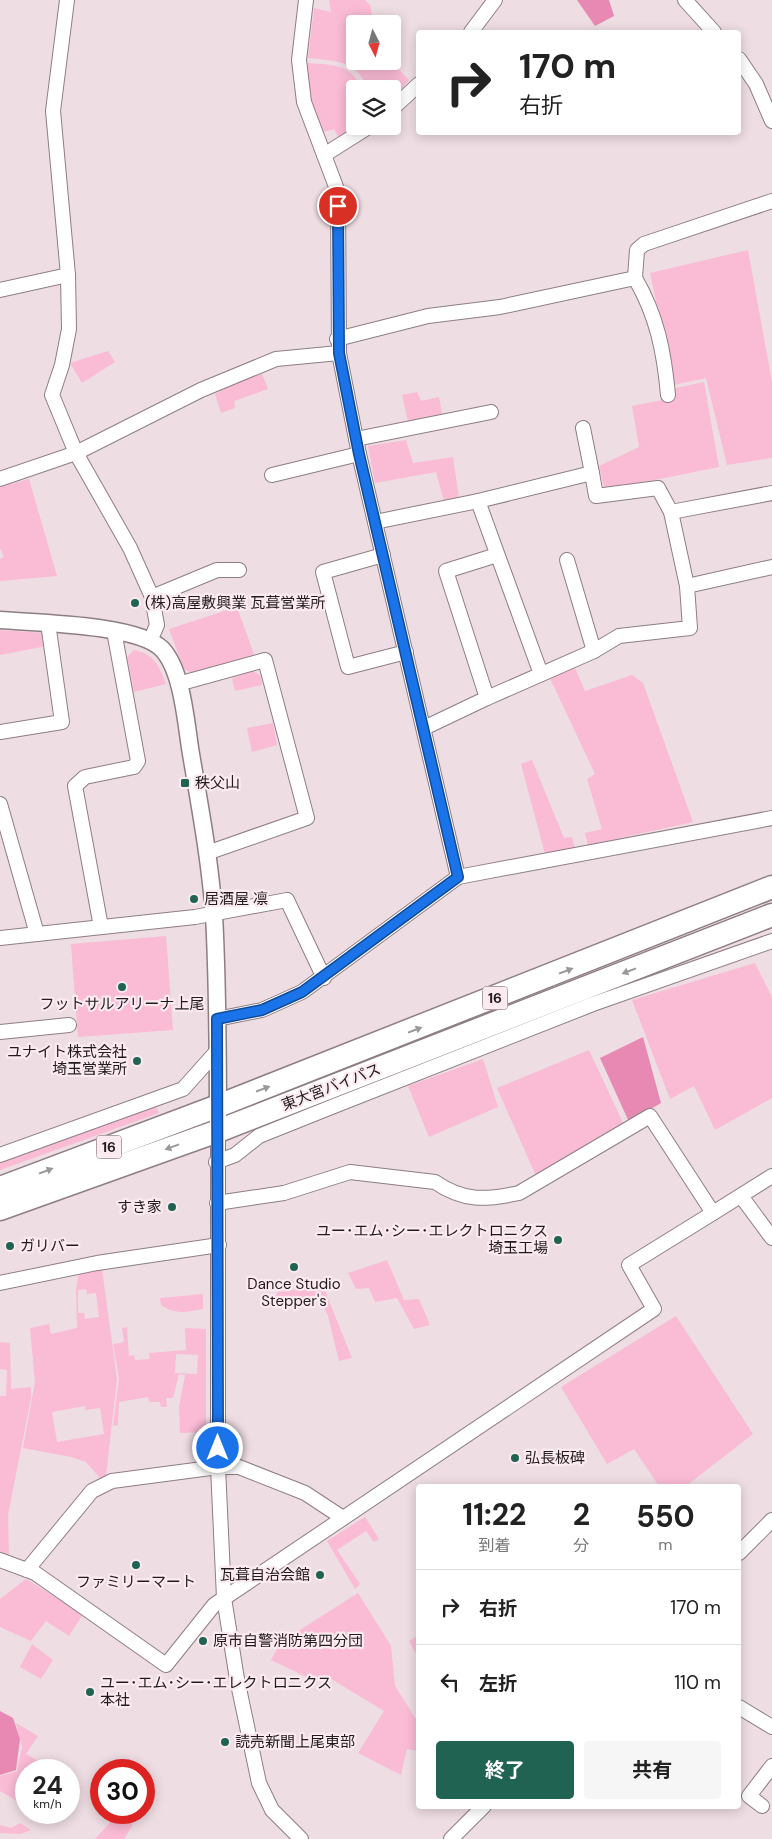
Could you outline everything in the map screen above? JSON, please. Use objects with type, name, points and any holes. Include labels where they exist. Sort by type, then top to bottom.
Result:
[{"type":"highway","name":"東大宮バイパス","points":[[651,936],[772,874]]},
{"type":"highway","name":"東大宮バイパス","points":[[0,1188],[218,1106],[772,887]]},
{"type":"highway","name":"東大宮バイパス","points":[[0,1209],[218,1131],[772,915]]},
{"type":"highway","name":"東大宮バイパス","points":[[659,959],[772,924]]},
{"type":"street","points":[[67,0],[53,111],[68,275],[68,329],[62,365],[52,395],[76,453],[130,548],[152,597],[157,625],[150,641]]},
{"type":"street","points":[[306,0],[298,60],[304,102],[338,192],[338,346],[359,454],[458,877]]},
{"type":"street","points":[[472,30],[495,0]]},
{"type":"street","points":[[685,0],[712,30]]},
{"type":"street","points":[[741,62],[756,84],[772,121]]},
{"type":"street","points":[[401,101],[416,87]]},
{"type":"street","points":[[324,156],[356,135]]},
{"type":"street","points":[[668,394],[661,344],[650,304],[635,278],[637,250],[644,244],[772,201]]},
{"type":"street","points":[[0,290],[68,275]]},
{"type":"street","points":[[0,479],[76,453],[201,390],[276,359],[338,346],[428,316],[500,307],[635,278]]},
{"type":"street","points":[[356,439],[491,412]]},
{"type":"street","points":[[424,728],[487,698],[594,652],[620,636],[690,628],[687,586],[671,512],[658,488],[596,496],[583,428]]},
{"type":"street","points":[[272,475],[359,454]]},
{"type":"street","points":[[375,522],[478,501],[592,473]]},
{"type":"street","points":[[671,512],[772,493]]},
{"type":"street","points":[[478,501],[541,674]]},
{"type":"street","points":[[382,555],[323,572],[348,667],[406,652]]},
{"type":"street","points":[[487,698],[446,571],[497,556]]},
{"type":"street","points":[[566,560],[594,652]]},
{"type":"street","points":[[687,586],[772,567]]},
{"type":"street","points":[[152,597],[216,570],[239,570]]},
{"type":"street","points":[[0,620],[114,631],[135,635],[150,641],[162,650],[173,668],[178,684],[207,853],[214,913],[218,1050],[216,1162],[219,1245],[218,1467],[224,1598],[237,1679],[259,1783],[272,1810],[301,1839]]},
{"type":"street","points":[[0,732],[62,722],[48,624]]},
{"type":"street","points":[[101,927],[75,786],[85,777],[134,767],[138,761],[114,631]]},
{"type":"street","points":[[178,684],[265,660],[307,818],[207,853]]},
{"type":"street","points":[[0,804],[37,934]]},
{"type":"street","points":[[217,1019],[262,1010],[302,992],[324,978],[458,877],[772,818]]},
{"type":"street","points":[[0,938],[195,917],[287,900],[324,978]]},
{"type":"street","points":[[216,1162],[235,1155],[259,1136],[334,1106],[593,1004],[772,941]]},
{"type":"street","points":[[0,1032],[69,1025]]},
{"type":"street","points":[[0,1155],[183,1089],[218,1050]]},
{"type":"street","points":[[217,1203],[284,1193],[350,1172],[435,1182],[445,1188],[480,1200],[519,1193],[650,1116],[713,1213]]},
{"type":"street","points":[[0,1560],[35,1572],[166,1665],[214,1605],[654,1309],[629,1265],[772,1176]]},
{"type":"street","points":[[741,1196],[772,1238]]},
{"type":"street","points":[[0,1283],[97,1262],[219,1245]]},
{"type":"street","points":[[27,1570],[92,1490],[112,1481],[218,1467],[239,1467],[305,1493],[343,1518]]},
{"type":"street","points":[[741,1551],[772,1520]]},
{"type":"street","points":[[741,1707],[772,1727]]},
{"type":"street","points":[[762,1806],[749,1796],[772,1766]]},
{"type":"street","points":[[451,1839],[481,1809]]},
{"type":"shaded area","points":[[329,0],[365,0],[370,5],[372,15],[346,15],[346,65],[336,61],[308,58],[314,8],[331,12]]},
{"type":"shaded area","points":[[577,0],[609,0],[614,16],[595,26]]},
{"type":"shaded area","points":[[305,63],[331,65],[345,69],[357,80],[346,80],[348,135],[340,140],[334,129],[321,133],[308,100]]},
{"type":"shaded area","points":[[355,70],[400,70],[409,80],[401,90],[401,80],[364,80]]},
{"type":"shaded area","points":[[748,250],[772,382],[772,458],[727,465],[706,378],[674,385],[650,273]]},
{"type":"shaded area","points":[[108,351],[115,362],[82,383],[70,363]]},
{"type":"shaded area","points":[[262,374],[268,389],[234,401],[235,408],[221,413],[215,394],[252,375]]},
{"type":"shaded area","points":[[704,382],[719,467],[605,490],[599,466],[639,447],[632,406],[672,398],[671,389]]},
{"type":"shaded area","points":[[417,392],[421,401],[439,397],[443,419],[409,426],[402,395]]},
{"type":"shaded area","points":[[406,440],[413,463],[453,457],[459,498],[444,501],[436,472],[375,483],[368,446]]},
{"type":"shaded area","points":[[29,479],[57,576],[0,581],[0,559],[4,557],[0,548],[0,487]]},
{"type":"shaded area","points":[[237,607],[255,657],[197,675],[184,669],[169,629]]},
{"type":"shaded area","points":[[0,630],[45,633],[47,646],[0,655]]},
{"type":"shaded area","points":[[134,650],[146,654],[155,662],[166,684],[134,692],[127,657]]},
{"type":"shaded area","points":[[575,668],[585,691],[632,675],[643,683],[693,822],[588,845],[585,833],[602,829],[587,779],[595,774],[549,676]]},
{"type":"shaded area","points":[[253,671],[261,676],[262,685],[235,691],[232,678]]},
{"type":"shaded area","points":[[273,723],[277,745],[252,752],[247,728]]},
{"type":"shaded area","points":[[532,760],[564,838],[572,837],[575,848],[545,854],[521,764]]},
{"type":"shaded area","name":"フットサルアリーナ上尾","points":[[166,936],[173,1030],[78,1037],[71,944]]},
{"type":"shaded area","points":[[755,963],[772,997],[772,1098],[715,1130],[694,1086],[670,1099],[632,1000]]},
{"type":"shaded area","points":[[643,1037],[661,1103],[629,1122],[600,1058]]},
{"type":"shaded area","points":[[589,1050],[624,1125],[536,1176],[497,1088]]},
{"type":"shaded area","points":[[483,1059],[498,1107],[429,1137],[408,1086]]},
{"type":"shaded area","points":[[155,1105],[159,1113],[0,1170],[0,1161]]},
{"type":"shaded area","points":[[387,1260],[404,1300],[419,1299],[430,1325],[414,1329],[397,1298],[375,1302],[369,1288],[356,1289],[348,1273]]},
{"type":"shaded area","points":[[102,1269],[117,1379],[106,1476],[101,1479],[86,1462],[71,1457],[23,1448],[35,1382],[30,1328],[49,1324],[51,1334],[77,1328],[76,1290],[79,1273]],"holes":[[[86,1289],[87,1294],[96,1293],[99,1317],[85,1319],[84,1313],[78,1313],[78,1290]],[[85,1406],[85,1410],[100,1408],[104,1434],[57,1442],[52,1412]]]},
{"type":"shaded area","points":[[323,1286],[352,1358],[339,1361],[328,1316],[320,1299],[278,1301],[275,1297],[278,1292]]},
{"type":"shaded area","points":[[203,1294],[203,1309],[186,1312],[171,1310],[161,1305],[160,1298]]},
{"type":"shaded area","points":[[676,1316],[753,1434],[689,1484],[658,1484],[634,1449],[607,1464],[561,1387]]},
{"type":"shaded area","points":[[127,1327],[129,1356],[134,1355],[135,1360],[150,1359],[149,1353],[186,1350],[185,1328],[206,1329],[206,1432],[180,1433],[179,1407],[185,1375],[179,1374],[173,1398],[166,1398],[167,1407],[161,1407],[160,1402],[149,1402],[148,1397],[119,1402],[118,1425],[113,1426],[119,1378],[113,1344],[124,1342],[122,1328]],"holes":[[[176,1354],[198,1355],[197,1374],[175,1373]]]},
{"type":"shaded area","points":[[0,1342],[10,1343],[11,1389],[31,1387],[31,1398],[8,1515],[9,1558],[0,1554],[0,1396],[6,1396],[7,1370],[0,1369]]},
{"type":"shaded area","points":[[365,1517],[379,1539],[374,1542],[366,1531],[337,1550],[360,1584],[355,1589],[327,1541]]},
{"type":"shaded area","points":[[26,1579],[83,1614],[69,1636],[46,1621],[31,1641],[0,1627],[0,1599]]},
{"type":"shaded area","points":[[358,1593],[391,1646],[395,1686],[416,1719],[416,1750],[407,1749],[401,1775],[358,1753],[384,1711],[328,1677],[315,1681],[271,1660],[281,1642]]},
{"type":"shaded area","points":[[416,1637],[416,1654],[409,1641]]},
{"type":"shaded area","points":[[32,1644],[53,1660],[41,1679],[20,1667]]},
{"type":"shaded area","points":[[0,1711],[13,1718],[20,1739],[17,1759],[15,1759],[15,1770],[0,1775]]},
{"type":"shaded area","points":[[16,1723],[38,1736],[26,1754],[34,1759],[20,1759],[22,1747]]},
{"type":"shaded area","points":[[15,1772],[15,1800],[0,1791],[0,1776]]},
{"type":"shaded area","points":[[22,1824],[31,1830],[21,1834],[0,1833],[0,1825],[11,1828]]},
{"type":"shaded area","points":[[109,1824],[133,1824],[124,1839],[95,1839]]},
{"type":"place","name":"(株)高屋敷興業 瓦葺営業所","points":[[135,603]]},
{"type":"place","name":"秩父山","points":[[185,783]]},
{"type":"place","name":"居酒屋 凛","points":[[194,899]]},
{"type":"place","name":"フットサルアリーナ上尾","points":[[122,987]]},
{"type":"place","name":"ユナイト株式会社 埼玉営業所","points":[[137,1061]]},
{"type":"place","name":"すき家","points":[[172,1207]]},
{"type":"place","name":"ユー･エム･シー･エレクトロニクス 埼玉工場","points":[[558,1240]]},
{"type":"place","name":"ガリバー","points":[[10,1246]]},
{"type":"place","name":"Dance Studio Stepper's","points":[[294,1267]]},
{"type":"place","name":"弘長板碑","points":[[515,1458]]},
{"type":"place","name":"ファミリーマート","points":[[136,1565]]},
{"type":"place","name":"瓦葺自治会館","points":[[320,1575]]},
{"type":"place","name":"原市自警消防第四分団","points":[[203,1641]]},
{"type":"place","name":"ユー･エム･シー･エレクトロニクス 本社","points":[[90,1692]]},
{"type":"place","name":"読売新聞上尾東部","points":[[225,1742]]},
{"type":"route","points":[[218,1448],[217,1019],[262,1010],[302,992],[324,978],[422,902],[458,877],[359,454],[339,353],[337,339],[338,206]]}]
